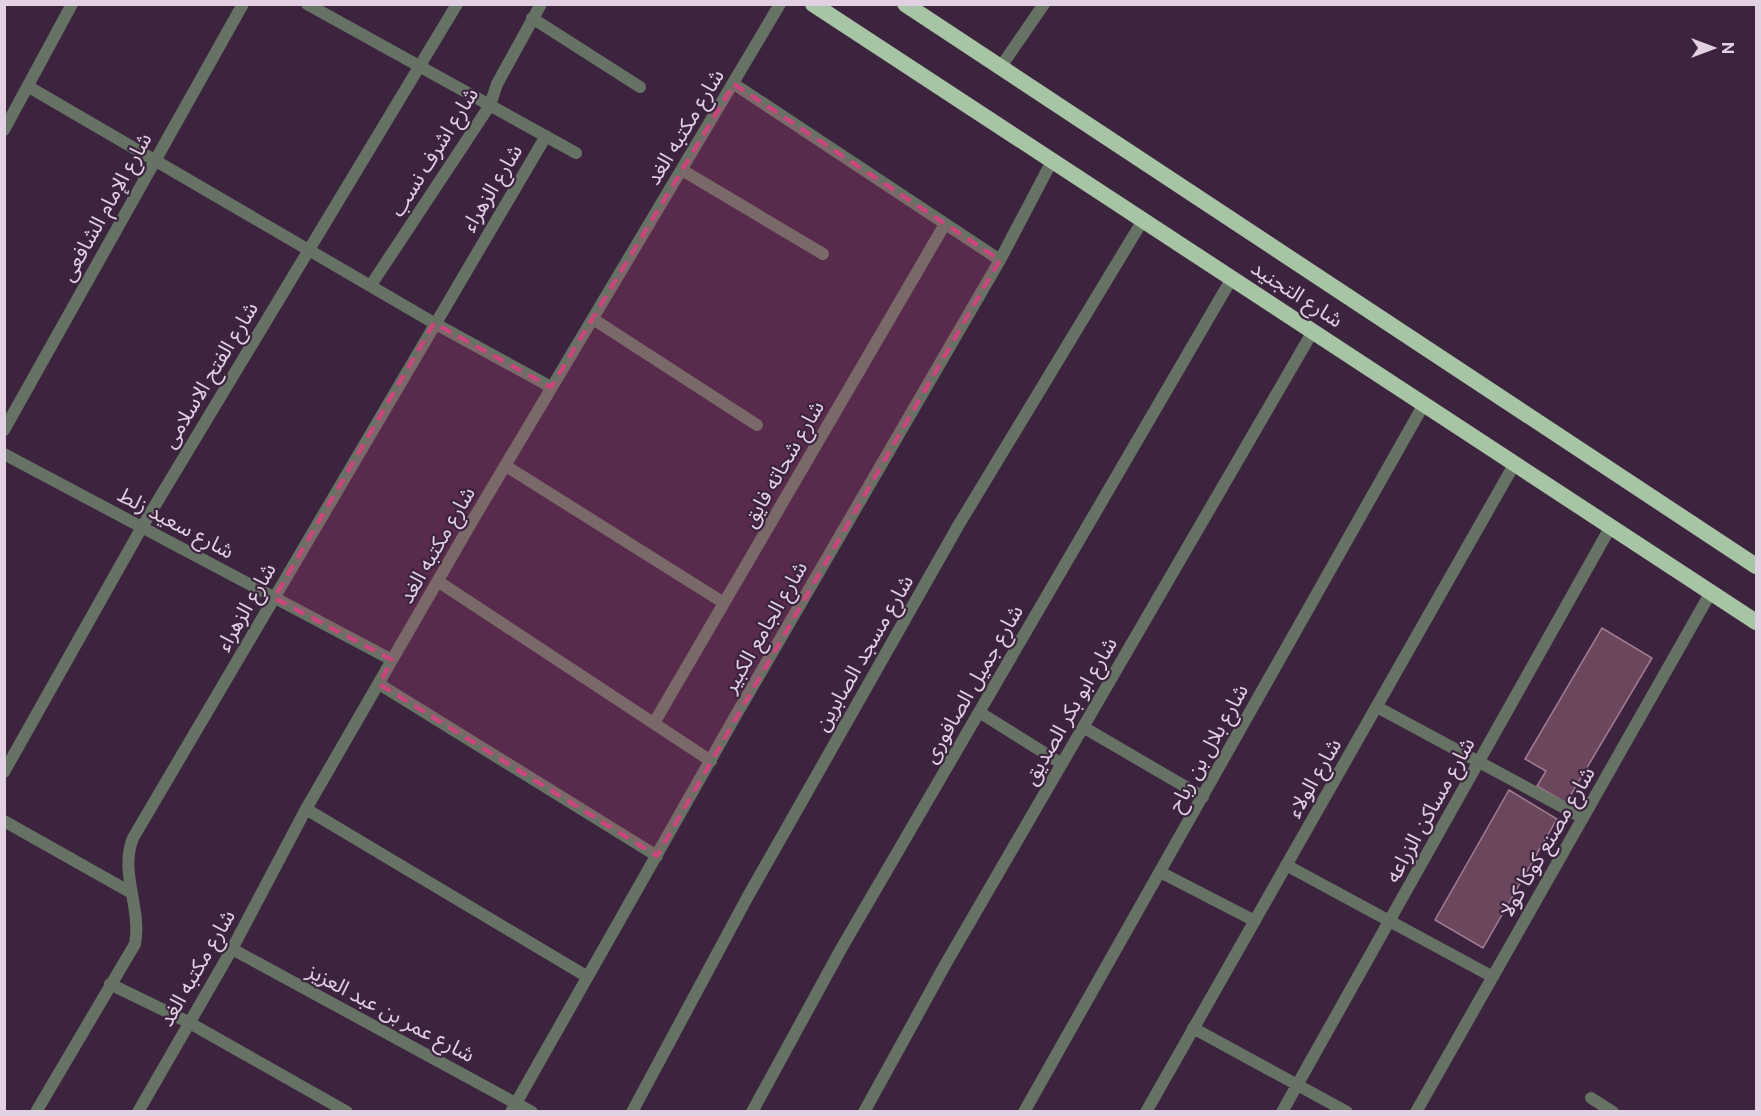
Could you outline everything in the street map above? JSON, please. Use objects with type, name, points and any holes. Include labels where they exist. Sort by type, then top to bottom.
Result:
[{"type":"highway","name":"شارع التجنيد","points":[[813,4],[1756,622]]},
{"type":"highway","name":"شارع التجنيد","points":[[905,4],[1756,566]]},
{"type":"street","points":[[4,130],[72,4]]},
{"type":"street","name":"شارع الإمام الشافعى","points":[[4,430],[243,4]]},
{"type":"street","points":[[306,4],[576,153]]},
{"type":"street","name":"شارع الفتح الاسلامى","points":[[4,772],[142,527],[457,4]]},
{"type":"street","name":"شارع اشرف نسب","points":[[371,285],[490,105],[497,84],[541,4]]},
{"type":"street","name":"شارع مكتبه الغد","points":[[138,1112],[232,949],[306,808],[551,387],[780,4]]},
{"type":"street","points":[[1000,68],[1044,4]]},
{"type":"street","points":[[532,18],[640,87]]},
{"type":"street","points":[[734,84],[1000,260]]},
{"type":"street","points":[[29,87],[434,323],[551,387]]},
{"type":"street","name":"شارع الزهراء","points":[[36,1112],[135,944],[138,928],[130,892],[128,850],[133,838],[546,136]]},
{"type":"street","name":"شارع الجامع الكبير","points":[[514,1107],[586,976],[1000,260],[1052,161]]},
{"type":"street","points":[[682,170],[823,254]]},
{"type":"street","name":"شارع مسجد الصابرين","points":[[632,1112],[747,898],[958,526],[1143,220]]},
{"type":"street","name":"شارع شحاته فايق","points":[[654,723],[945,224]]},
{"type":"street","name":"شارع جميل الصافورى","points":[[752,1112],[841,949],[1232,278]]},
{"type":"street","points":[[593,319],[757,425]]},
{"type":"street","name":"شارع ابو بكر الصديق","points":[[864,1112],[1083,727],[1313,331]]},
{"type":"street","name":"شارع بلال بن رباح","points":[[1024,1112],[1424,404]]},
{"type":"street","name":"شارع سعيد زلط","points":[[4,454],[392,660]]},
{"type":"street","name":"شارع الولاء","points":[[1146,1112],[1515,463]]},
{"type":"street","points":[[506,466],[724,603]]},
{"type":"street","name":"شارع مساكن الزراعه","points":[[1282,1112],[1611,526]]},
{"type":"street","points":[[439,582],[711,761]]},
{"type":"street","name":"شارع مصنع كوكا كولا","points":[[1416,1112],[1711,592]]},
{"type":"street","points":[[379,684],[657,856]]},
{"type":"street","points":[[1377,707],[1583,818]]},
{"type":"street","points":[[979,712],[1062,764]]},
{"type":"street","points":[[1083,727],[1203,797]]},
{"type":"street","points":[[306,808],[586,976]]},
{"type":"street","points":[[4,821],[130,892]]},
{"type":"street","points":[[1286,866],[1493,977]]},
{"type":"street","points":[[1160,872],[1255,921]]},
{"type":"street","name":"شارع عمر بن عبد العزيز","points":[[232,949],[514,1107],[532,1112]]},
{"type":"street","points":[[110,984],[188,1022],[347,1112]]},
{"type":"street","points":[[1193,1028],[1347,1112]]},
{"type":"street","points":[[1591,1098],[1612,1112]]},
{"type":"highlighted area","points":[[734,84],[1000,260],[657,856],[379,684],[392,660],[274,598],[434,323],[551,387]]},
{"type":"building","points":[[1602,628],[1652,658],[1566,803],[1537,786],[1546,771],[1525,759]]},
{"type":"building","points":[[1509,790],[1557,819],[1483,948],[1435,920]]}]
